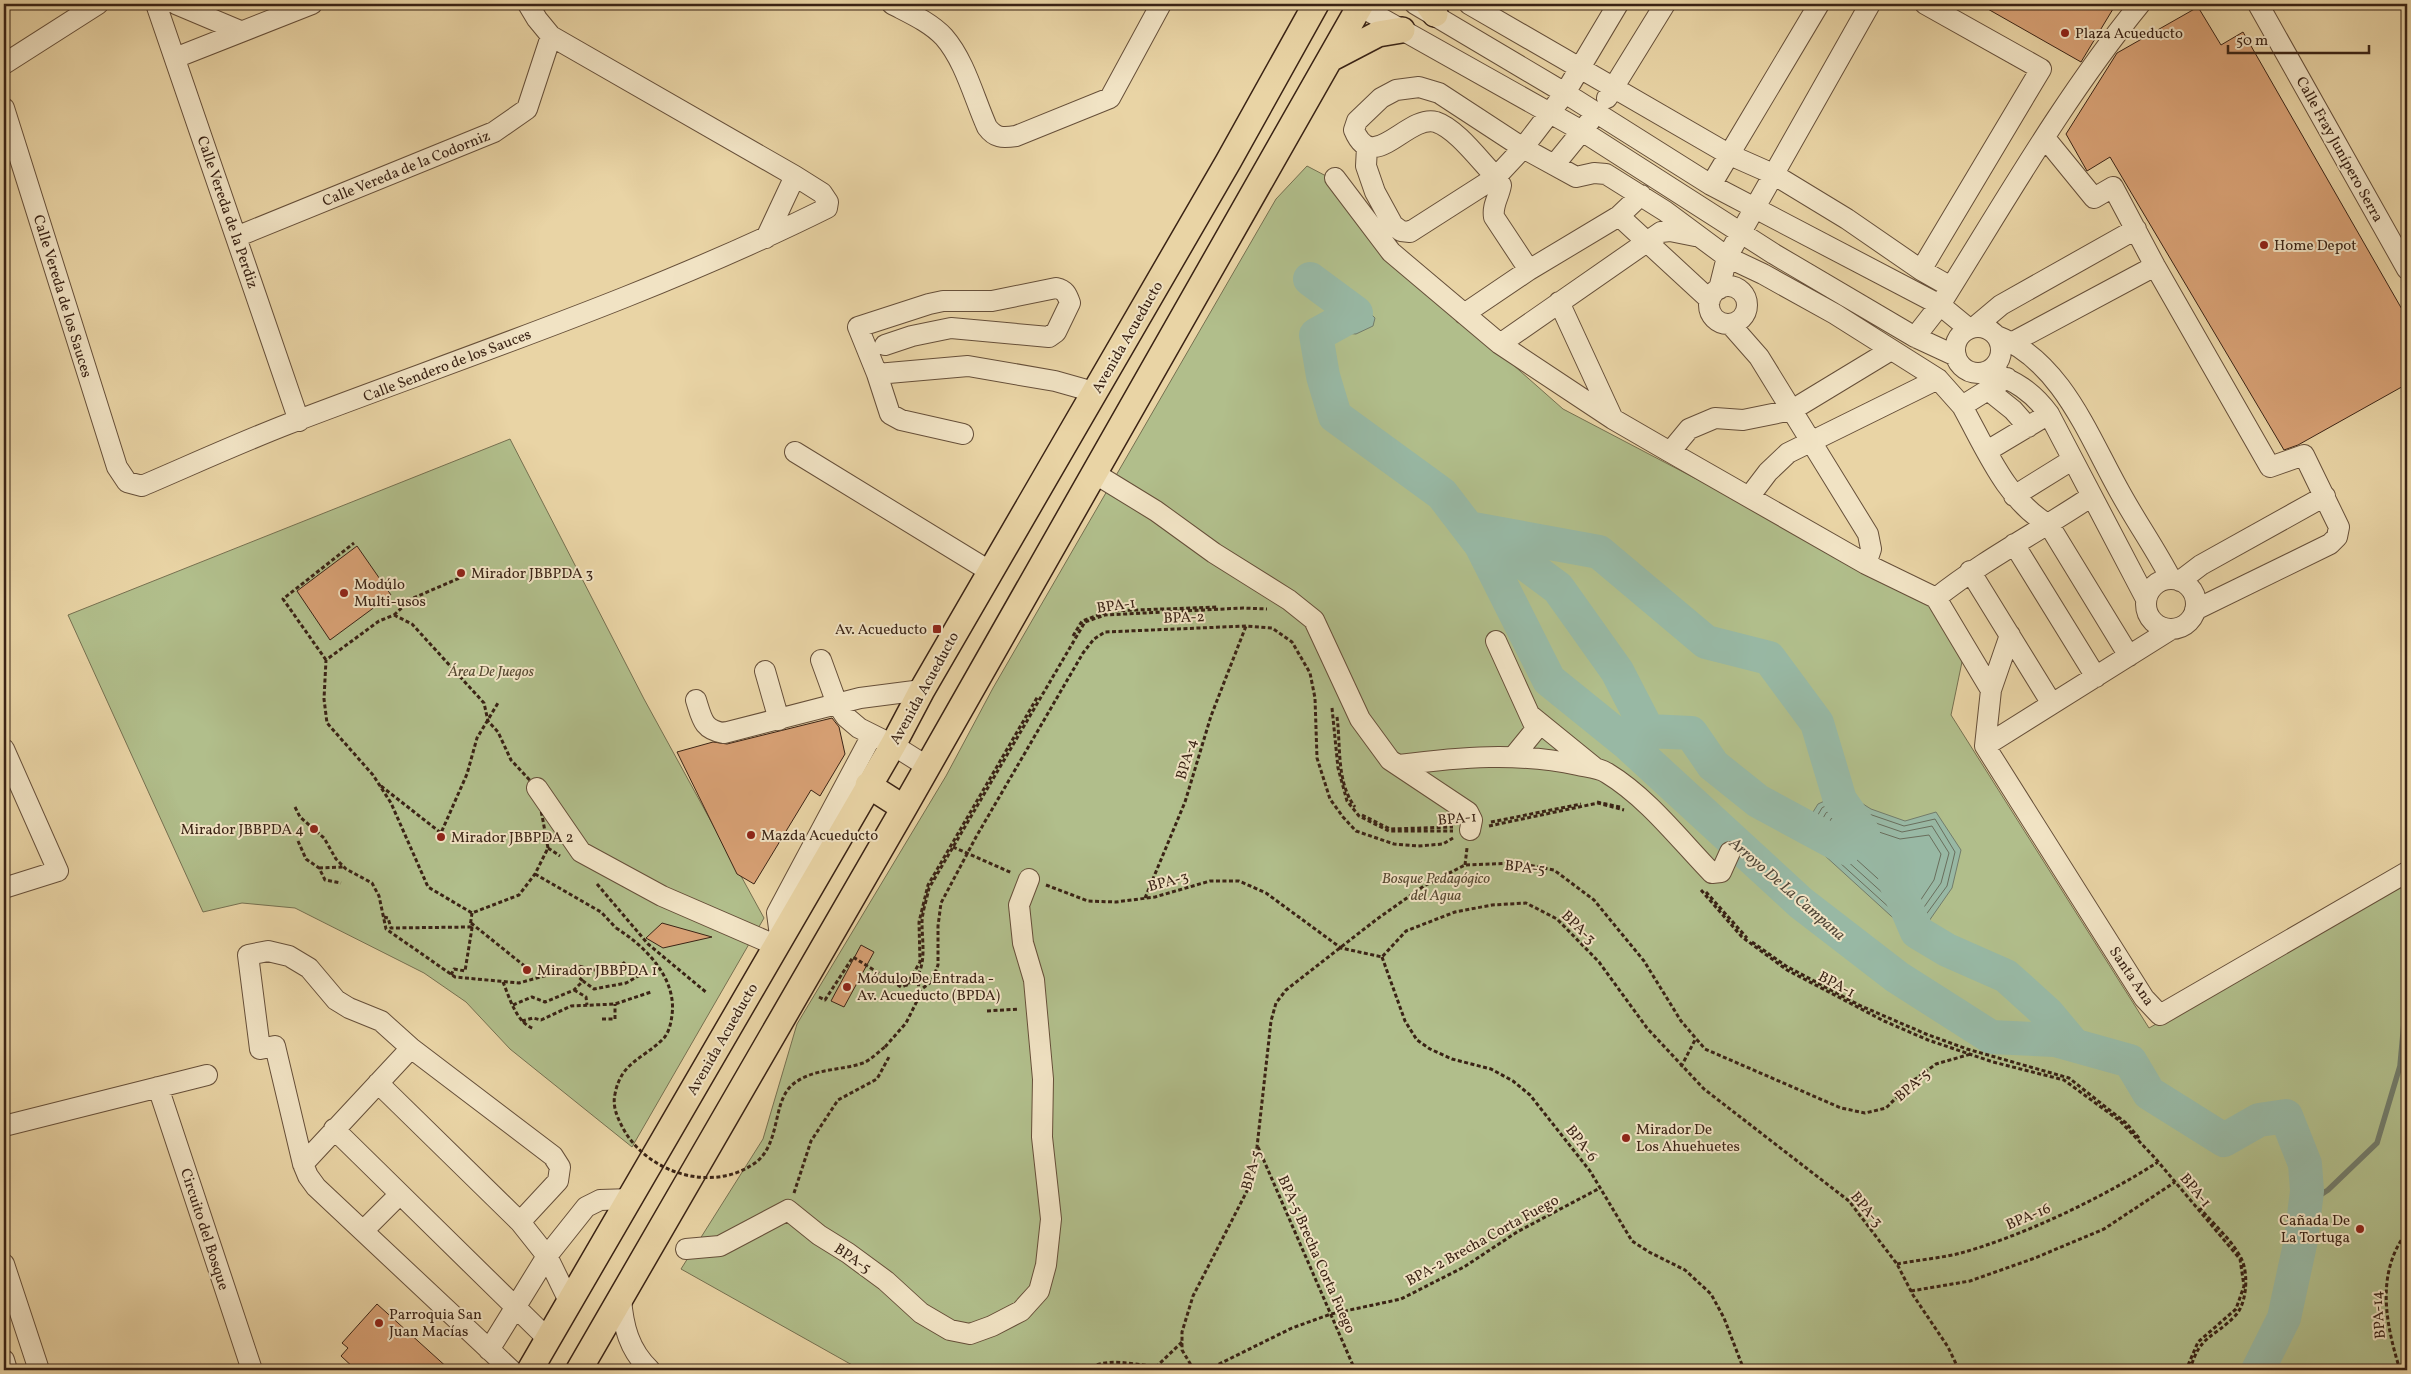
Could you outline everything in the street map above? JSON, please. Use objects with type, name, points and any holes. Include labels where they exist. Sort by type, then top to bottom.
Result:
[{"type":"main road","name":"Avenida Acueducto","points":[[530,1370],[868,785],[882,740],[922,690],[1316,4]]},
{"type":"main road","points":[[579,1370],[928,767],[1332,58],[1359,4]]},
{"type":"main road","points":[[1332,58],[1378,34],[1402,30]]},
{"type":"main road","points":[[868,785],[904,808]]},
{"type":"street","points":[[4,64],[98,4]]},
{"type":"street","name":"Calle Vereda de la Perdiz","points":[[156,4],[299,420]]},
{"type":"street","points":[[176,4],[240,31]]},
{"type":"street","points":[[175,58],[312,4]]},
{"type":"street","name":"Calle Sendero de los Sauces","points":[[127,482],[142,486],[299,420],[558,323],[766,238],[827,208],[828,202],[822,193],[552,36],[537,19],[528,4]]},
{"type":"street","points":[[892,4],[926,23],[943,36],[956,55],[986,127],[992,135],[1002,138],[1016,136],[1110,98],[1161,4]]},
{"type":"street","points":[[1359,4],[1582,132],[1774,254],[1915,337],[1956,356],[1965,369],[1988,380],[2028,426]]},
{"type":"street","points":[[1469,4],[1730,155],[1773,174],[1847,219],[1921,270],[1951,287]]},
{"type":"street","points":[[1367,147],[1366,166],[1375,192],[1394,224],[1401,231],[1410,232],[1496,177],[1523,148],[1550,114],[1581,69],[1618,4]]},
{"type":"street","points":[[1555,164],[1597,113],[1665,4]]},
{"type":"street","points":[[1711,185],[1820,4]]},
{"type":"street","points":[[1866,564],[1871,549],[1868,534],[1812,441],[1759,357],[1730,324],[1716,321],[1709,308],[1727,257],[1870,4]]},
{"type":"street","points":[[1921,270],[2041,68],[1925,4]]},
{"type":"street","points":[[1915,337],[1940,305],[2045,138],[2105,47],[2140,4]]},
{"type":"street","name":"Calle Fray Junípero Serra","points":[[2258,4],[2407,268]]},
{"type":"street","points":[[1426,7],[1711,185],[1940,305],[1972,327],[1984,327],[2005,339],[2053,378],[2063,392],[2176,580],[2193,592],[2195,610]]},
{"type":"street","name":"Calle Vereda de la Codorniz","points":[[236,237],[494,132],[527,110],[552,36]]},
{"type":"street","points":[[1529,270],[1494,217],[1492,208],[1500,194],[1501,185],[1496,177],[1454,133],[1436,122],[1425,121],[1378,146],[1367,147],[1359,142],[1354,130],[1357,121],[1381,98],[1396,90],[1419,87],[1440,93],[1523,148],[1576,177],[1594,173],[1606,174],[1641,195],[1727,257],[1763,274],[1835,314],[1938,379],[1962,406],[2014,496],[2032,516],[2049,525],[2129,656]]},
{"type":"street","points":[[1436,122],[1440,93]]},
{"type":"street","name":"Calle Vereda de los Sauces","points":[[4,108],[117,467],[127,482]]},
{"type":"street","points":[[1985,746],[2170,630],[2186,624],[2195,610],[2330,544],[2337,538],[2339,527],[2304,456],[2270,467],[2180,305],[2155,266],[2113,187],[2094,198],[2045,138]]},
{"type":"street","points":[[766,238],[794,176]]},
{"type":"street","points":[[1334,178],[1392,252],[1500,344],[1613,419],[1866,564],[1936,598],[1991,690]]},
{"type":"street","points":[[1464,314],[1529,270],[1619,216],[1641,195]]},
{"type":"street","points":[[1619,216],[1648,242],[1684,279],[1714,294],[1733,287],[1745,296]]},
{"type":"street","points":[[1730,324],[1743,317],[1746,310],[1745,296],[1763,274],[1774,254],[1793,228]]},
{"type":"street","points":[[1956,356],[1957,340],[2001,305],[2136,229]]},
{"type":"street","points":[[1500,344],[1661,232],[1670,231],[1702,238]]},
{"type":"street","points":[[2005,339],[2155,266]]},
{"type":"street","points":[[885,345],[912,336],[951,328],[1049,337],[1056,332],[1070,303],[1067,294],[1062,289],[1056,288],[979,303],[943,301],[858,327],[877,374],[890,414],[901,420],[962,434]]},
{"type":"street","points":[[1559,302],[1613,419]]},
{"type":"street","points":[[969,329],[979,303]]},
{"type":"street","points":[[1962,406],[1988,380],[2000,360],[2005,339]]},
{"type":"street","points":[[1670,452],[1689,429],[1716,418],[1743,420],[1792,410],[1891,350]]},
{"type":"street","points":[[877,374],[968,366],[1055,381],[1094,392]]},
{"type":"street","points":[[1988,380],[2008,378],[2023,386],[2037,398],[2049,414],[2146,599],[2148,616],[2154,623],[2170,630]]},
{"type":"street","points":[[1749,497],[1768,472],[1788,453],[1938,379]]},
{"type":"street","points":[[1987,451],[2049,414]]},
{"type":"street","points":[[795,452],[991,572]]},
{"type":"street","points":[[2014,496],[2072,460]]},
{"type":"street","points":[[1094,473],[1156,511],[1222,558],[1289,600],[1314,620],[1360,719],[1390,760],[1468,812],[1472,820],[1469,829]]},
{"type":"street","points":[[1936,598],[1970,572],[2014,544],[2049,525],[2092,496]]},
{"type":"street","points":[[2146,599],[2155,584],[2176,580],[2325,496]]},
{"type":"street","points":[[2014,544],[2096,677]]},
{"type":"street","points":[[1970,572],[2052,704]]},
{"type":"street","points":[[1985,746],[1991,690],[2010,635]]},
{"type":"street","points":[[1496,641],[1536,729],[1514,756]]},
{"type":"street","points":[[821,660],[836,704],[859,728],[928,767]]},
{"type":"street","points":[[765,672],[779,720]]},
{"type":"street","points":[[696,700],[703,722],[712,731],[724,733],[879,694],[922,690]]},
{"type":"street","points":[[1530,715],[1598,769]]},
{"type":"street","points":[[537,788],[581,852],[662,896],[778,941],[777,913],[882,740]]},
{"type":"street","name":"Santa Ana","points":[[1985,746],[2144,998],[2160,1015],[2407,872]]},
{"type":"street","points":[[4,749],[58,871],[4,888]]},
{"type":"street","points":[[1400,765],[1462,757],[1514,756],[1557,760],[1606,771],[1636,794],[1712,873],[1721,872],[1730,852]]},
{"type":"street","name":"BPA-5","points":[[788,1210],[819,1236],[848,1253],[886,1281],[921,1313],[950,1330],[970,1334],[992,1326],[1021,1311],[1039,1291],[1046,1265],[1050,1219],[1042,1136],[1042,1079],[1037,1008],[1034,980],[1023,943],[1019,905],[1029,879]]},
{"type":"street","points":[[511,1370],[316,1187],[308,1176],[303,1164],[275,1046],[260,1049],[248,955],[268,951],[289,956],[309,968],[336,1000],[349,1008],[381,1021],[411,1048],[553,1156],[560,1167],[558,1181],[520,1222]]},
{"type":"street","points":[[303,1164],[411,1048]]},
{"type":"street","points":[[4,1126],[207,1075]]},
{"type":"street","points":[[378,1083],[520,1222],[547,1256],[569,1301]]},
{"type":"street","name":"Circuito del Bosque","points":[[158,1087],[252,1370]]},
{"type":"street","points":[[334,1129],[515,1309],[548,1339]]},
{"type":"street","points":[[363,1231],[400,1194]]},
{"type":"street","points":[[489,1350],[547,1256],[586,1208],[600,1200],[631,1198]]},
{"type":"street","points":[[686,1248],[720,1246],[788,1210]]},
{"type":"street","points":[[4,1264],[39,1370]]},
{"type":"street","points":[[621,1298],[626,1333],[634,1351],[650,1370]]},
{"type":"street","points":[[4,1360],[7,1370]]},
{"type":"path","points":[[354,543],[283,599],[326,660],[324,699],[327,723],[379,784],[391,803],[428,886],[472,914]]},
{"type":"path","points":[[326,660],[379,620],[394,615],[411,600],[462,577]]},
{"type":"path","name":"BPA-1","points":[[906,986],[920,962],[919,922],[928,885],[1082,621],[1109,611],[1273,608],[1105,615],[1085,622],[929,888],[922,921],[924,960],[918,974],[918,992]]},
{"type":"path","points":[[394,615],[412,624],[484,704],[488,720],[498,732],[511,760],[537,788],[548,848],[534,874],[519,895],[472,914]]},
{"type":"path","name":"BPA-2","points":[[918,992],[932,981],[938,965],[938,926],[941,903],[1084,653],[1094,639],[1105,632],[1138,629],[1246,626],[1272,628],[1292,642],[1310,673],[1315,698],[1317,758],[1323,781],[1330,799],[1356,831],[1394,844],[1418,846],[1443,844],[1469,829]]},
{"type":"path","name":"BPA-4","points":[[1145,898],[1186,802],[1211,716],[1246,626]]},
{"type":"path","points":[[379,784],[441,833],[467,774],[477,738],[498,703]]},
{"type":"path","points":[[1333,703],[1340,771],[1350,800],[1361,814],[1390,829],[1469,829],[1534,812],[1601,801],[1631,811]]},
{"type":"path","points":[[296,807],[300,817],[324,838],[336,859],[344,867],[372,883],[379,896],[386,929],[455,977],[519,984],[579,966],[602,972],[616,970],[626,961]]},
{"type":"path","points":[[298,841],[306,859],[319,868],[325,880],[341,883]]},
{"type":"path","name":"BPA-3","points":[[953,847],[1088,901],[1116,902],[1145,898],[1210,881],[1239,881],[1266,893],[1341,948],[1382,957],[1406,930],[1455,912],[1492,905],[1526,903],[1557,919],[1599,962],[1647,1028],[1704,1089],[1849,1201],[1897,1264],[1911,1291],[1948,1346],[1959,1370]]},
{"type":"path","points":[[548,848],[563,859]]},
{"type":"path","name":"BPA-5","points":[[1194,1370],[1182,1350],[1186,1315],[1248,1189],[1258,1147],[1271,1021],[1276,1003],[1286,990],[1377,919],[1424,886],[1465,865],[1519,863],[1554,870],[1594,900],[1644,961],[1681,1021],[1705,1049],[1841,1108],[1865,1113],[1886,1108],[1914,1080],[1936,1064],[1971,1054]]},
{"type":"path","points":[[319,868],[344,867]]},
{"type":"path","points":[[534,874],[601,912],[616,928],[637,941],[668,981],[674,1005],[671,1023],[664,1038],[632,1062],[621,1077],[614,1095],[616,1115],[627,1135],[645,1156],[687,1176],[713,1178],[736,1173],[757,1162],[768,1148],[776,1127],[783,1099],[791,1086],[810,1074],[865,1062],[885,1047],[906,1023],[918,999],[918,992]]},
{"type":"path","points":[[594,881],[648,944],[707,993]]},
{"type":"path","name":"BPA-1","points":[[1695,883],[1742,937],[1787,970],[1884,1021],[1993,1062],[2064,1080],[2120,1122],[2158,1162],[2240,1259],[2244,1286],[2236,1309],[2198,1342],[2190,1356],[2188,1370]]},
{"type":"path","points":[[1700,884],[1745,936],[1786,966],[1861,1006],[1926,1034],[1967,1049],[2069,1078],[2126,1123],[2242,1260],[2246,1289],[2240,1308],[2234,1317],[2209,1335],[2200,1346],[2188,1370]]},
{"type":"path","points":[[451,975],[454,969],[465,971],[472,928],[470,925],[472,914]]},
{"type":"path","points":[[383,917],[388,918],[391,928],[470,925],[527,968]]},
{"type":"path","points":[[801,986],[825,1000],[853,957],[901,987],[906,986],[918,974]]},
{"type":"path","name":"BPA-6","points":[[1382,957],[1405,1021],[1417,1040],[1430,1049],[1452,1059],[1491,1069],[1513,1080],[1530,1095],[1590,1171],[1632,1242],[1685,1270],[1711,1294],[1724,1318],[1744,1370]]},
{"type":"path","points":[[570,968],[594,989],[626,983],[642,974]]},
{"type":"path","points":[[513,1005],[532,997],[545,1002],[574,990],[583,981]]},
{"type":"path","points":[[503,982],[525,1026],[534,1029]]},
{"type":"path","points":[[574,990],[586,997],[587,1005]]},
{"type":"path","points":[[522,1021],[533,1018],[541,1020],[571,1006],[615,1004],[651,992]]},
{"type":"path","points":[[602,1019],[615,1019],[615,1004]]},
{"type":"path","points":[[988,1011],[1037,1008]]},
{"type":"path","points":[[1682,1067],[1696,1038]]},
{"type":"path","points":[[788,1210],[811,1141],[838,1100],[877,1079],[889,1057]]},
{"type":"path","name":"BPA-5 Brecha Corta Fuego","points":[[1258,1147],[1355,1370]]},
{"type":"path","name":"BPA-16","points":[[1897,1264],[1960,1253],[2010,1236],[2084,1203],[2131,1179],[2158,1162]]},
{"type":"path","points":[[1911,1291],[1970,1280],[2035,1258],[2104,1229],[2175,1182]]},
{"type":"path","name":"BPA-2 Brecha Corta Fuego","points":[[1207,1370],[1292,1328],[1331,1314],[1401,1299],[1464,1267],[1517,1232],[1600,1188]]},
{"type":"path","name":"BPA-14","points":[[2400,1370],[2389,1334],[2385,1292],[2396,1246],[2407,1232]]},
{"type":"path","points":[[1085,1370],[1096,1364],[1115,1360],[1134,1365],[1157,1366],[1182,1342]]},
{"type":"green space","name":"Bosque Pedagógico del Agua","points":[[1307,166],[1328,177],[1383,250],[1563,409],[1933,603],[1963,657],[1951,715],[2149,1028],[2407,884],[2407,1370],[861,1370],[681,1269],[763,1139],[797,1024],[946,776],[993,688],[1276,199]]},
{"type":"green space","name":"Área De Juegos","points":[[510,439],[644,699],[764,918],[632,1147],[510,1049],[466,1002],[424,973],[295,908],[242,903],[203,912],[68,615]]},
{"type":"water","points":[[1357,306],[1366,309],[1375,318],[1373,326],[1356,334],[1343,333],[1341,329],[1345,315],[1349,309]]},
{"type":"water","points":[[1844,792],[1871,809],[1905,821],[1936,812],[1961,850],[1952,888],[1929,921],[1902,926],[1800,833],[1818,804]]},
{"type":"building","name":"Plaza Acueducto","points":[[1979,4],[2116,4],[2081,62]]},
{"type":"building","name":"Home Depot","points":[[2198,7],[2221,45],[2243,32],[2407,318],[2407,384],[2298,445],[2284,450],[2110,157],[2087,171],[2066,134],[2117,53]]},
{"type":"building","name":"Modúlo Multi-usos","points":[[357,546],[391,595],[330,640],[297,591]]},
{"type":"building","name":"Mazda Acueducto","points":[[832,718],[839,727],[845,754],[820,796],[811,790],[754,884],[737,874],[677,752],[713,742],[727,744]]},
{"type":"building","points":[[662,923],[712,937],[663,948],[646,938]]},
{"type":"building","name":"Módulo De Entrada - Av. Acueducto (BPDA)","points":[[861,945],[874,952],[844,1007],[831,1001]]},
{"type":"building","name":"Parroquia San Juan Macías","points":[[377,1304],[450,1370],[356,1370],[341,1356],[348,1348],[342,1343]]},
{"type":"waterway","name":"Arroyo De La Campana","points":[[1310,279],[1356,313],[1316,335],[1323,376],[1335,416],[1442,494],[1481,545],[1549,680],[1627,743],[1801,903],[1897,977],[1991,1037],[2055,1040],[2130,1061],[2149,1093],[2224,1140],[2259,1120],[2286,1116],[2305,1164],[2307,1191],[2301,1240],[2284,1318],[2258,1370]]},
{"type":"waterway","points":[[1468,528],[1599,552],[1706,642],[1769,658],[1817,723],[1840,800],[1863,833]]},
{"type":"waterway","points":[[1489,532],[1516,557],[1558,588],[1617,671],[1648,731],[1691,733],[1713,765],[1758,801],[1845,848]]},
{"type":"waterway","points":[[1895,881],[1917,932],[1947,950],[2006,976],[2047,1013],[2073,1044]]},
{"type":"waterway","points":[[2305,1205],[2328,1190],[2377,1143],[2400,1066],[2407,990]]},
{"type":"place","name":"Plaza Acueducto","points":[[2065,33]]},
{"type":"place","name":"Home Depot","points":[[2264,245]]},
{"type":"place","name":"Mirador JBBPDA 3","points":[[461,573]]},
{"type":"place","name":"Modúlo Multi-usos","points":[[344,593]]},
{"type":"place","name":"Av. Acueducto","points":[[937,629]]},
{"type":"place","name":"Mirador JBBPDA 4","points":[[314,829]]},
{"type":"place","name":"Mazda Acueducto","points":[[751,835]]},
{"type":"place","name":"Mirador JBBPDA 2","points":[[441,837]]},
{"type":"place","name":"Mirador JBBPDA 1","points":[[527,970]]},
{"type":"place","name":"Módulo De Entrada - Av. Acueducto (BPDA)","points":[[847,987]]},
{"type":"place","name":"Mirador De Los Ahuehuetes","points":[[1626,1138]]},
{"type":"place","name":"Cañada De La Tortuga","points":[[2360,1229]]},
{"type":"place","name":"Parroquia San Juan Macías","points":[[379,1323]]}]
